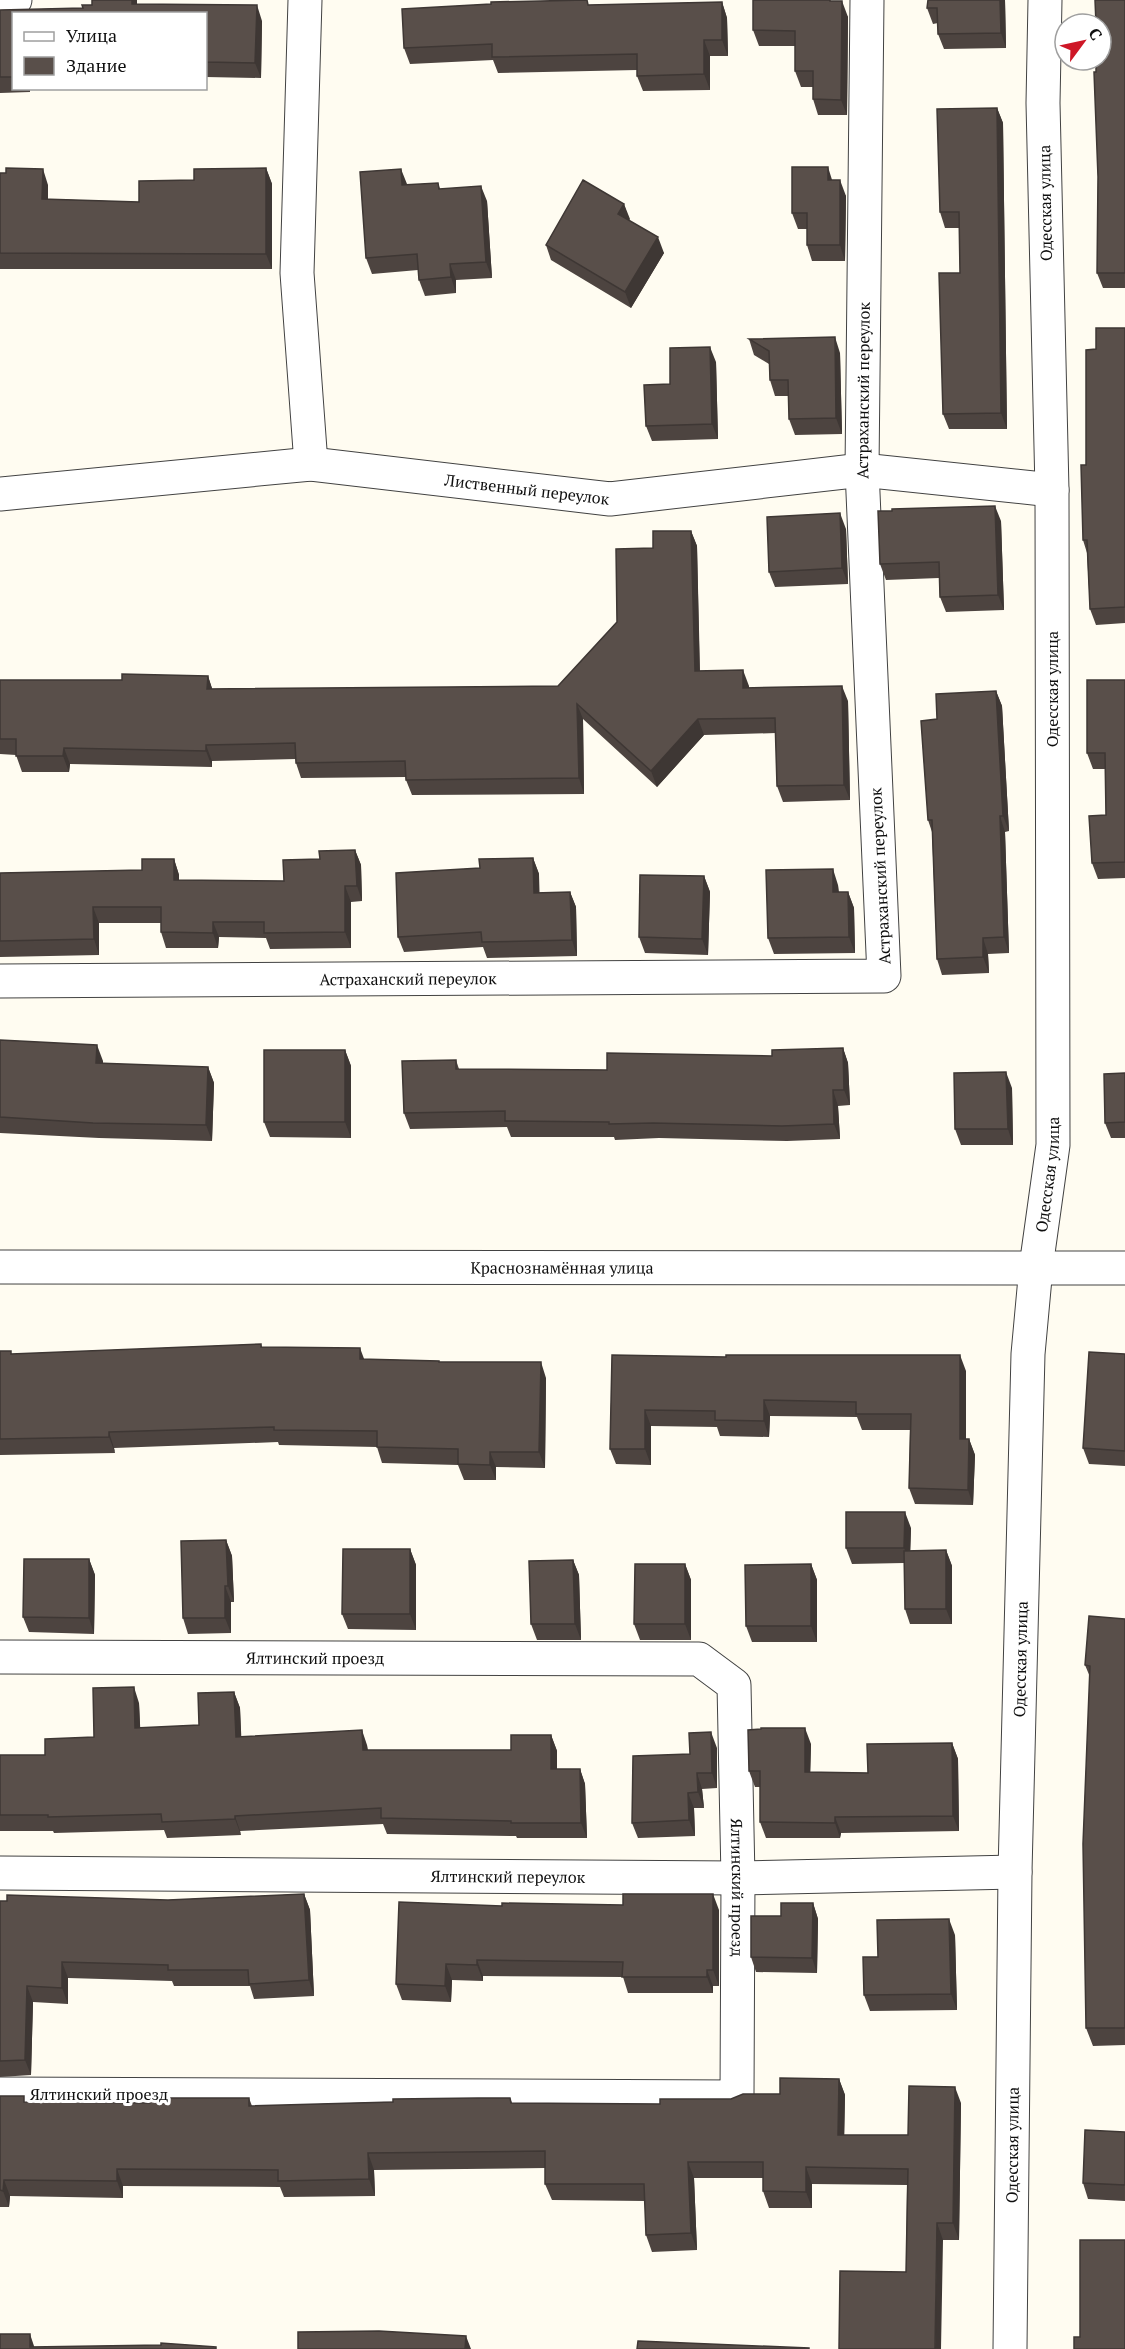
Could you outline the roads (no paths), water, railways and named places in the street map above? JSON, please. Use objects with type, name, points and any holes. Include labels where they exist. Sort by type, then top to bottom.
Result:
[{"type":"street","points":[[0,0],[15,0]]},
{"type":"street","points":[[304,0],[297,273],[311,464]]},
{"type":"street","name":"Астраханский переулок","points":[[0,981],[884,976],[862,470],[867,0]]},
{"type":"street","name":"Одесская улица","points":[[1010,2349],[1016,1872],[1028,1354],[1036,1267],[1053,1145],[1052,490],[1043,103],[1045,0]]},
{"type":"street","name":"Лиственный переулок","points":[[0,494],[311,464],[610,499],[862,470],[1052,490]]},
{"type":"street","name":"Краснознамённая улица","points":[[0,1268],[1125,1268]]},
{"type":"street","name":"Ялтинский проезд","points":[[0,1657],[699,1659],[734,1685],[738,1878],[736,2097],[0,2094]]},
{"type":"street","name":"Ялтинский переулок","points":[[0,1873],[738,1878],[1016,1872]]}]
